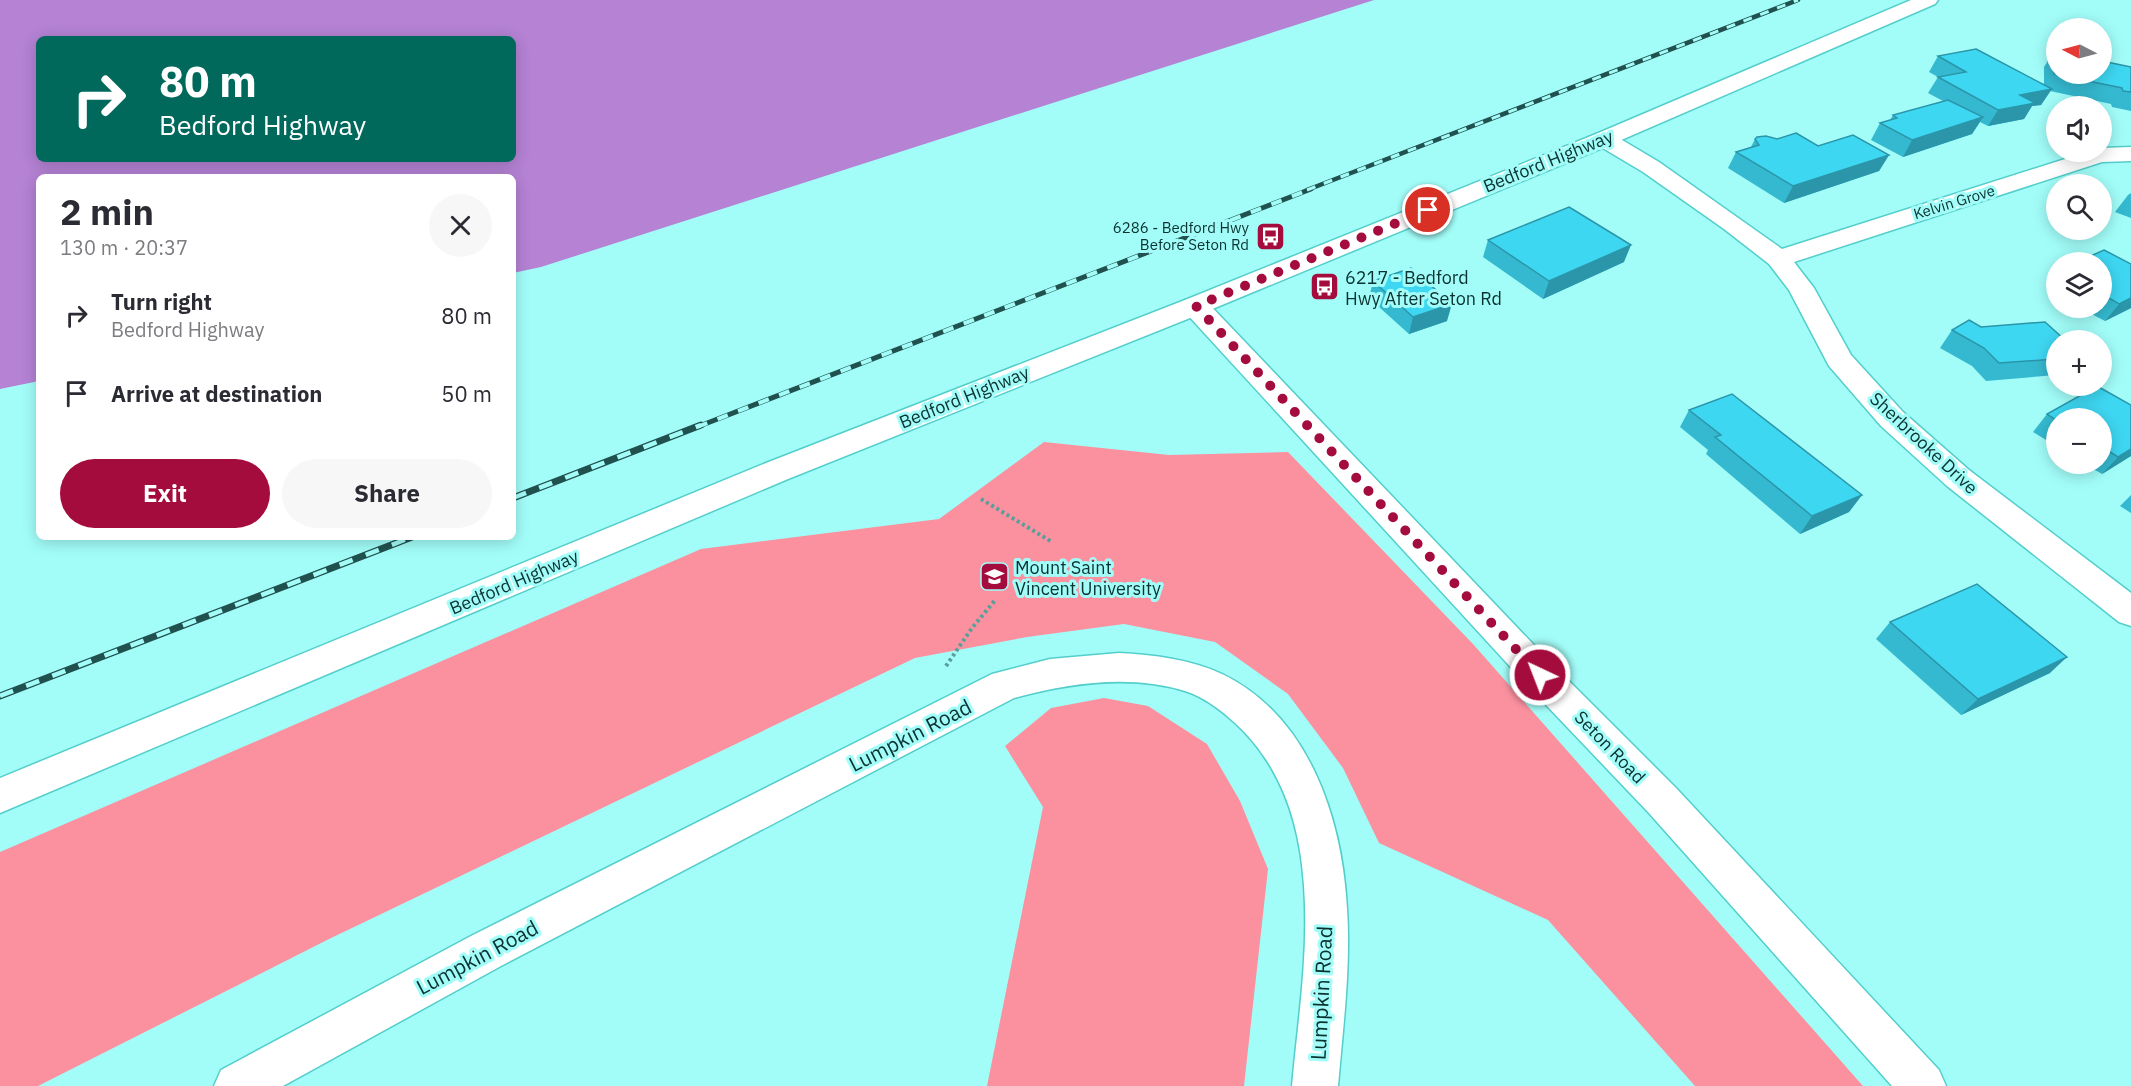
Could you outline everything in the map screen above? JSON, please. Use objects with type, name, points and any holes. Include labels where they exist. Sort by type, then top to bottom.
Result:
[{"type":"street","name":"Bedford Highway","points":[[0,796],[777,471],[1196,306],[1604,139],[1928,0]]},
{"type":"street","name":"Sherbrooke Drive","points":[[1604,139],[1651,167],[1733,224],[1778,259],[1801,288],[1839,360],[1892,419],[1958,478],[2131,612]]},
{"type":"street","name":"Kelvin Grove","points":[[1778,259],[2100,154],[2131,154]]},
{"type":"street","name":"Seton Road","points":[[1196,306],[1540,675],[1662,800],[1923,1086]]},
{"type":"street","name":"Lumpkin Road","points":[[237,1086],[486,951],[1005,685],[1050,673],[1099,667],[1147,669],[1190,677],[1221,691],[1256,720],[1282,751],[1301,784],[1317,830],[1325,887],[1324,975],[1315,1086]]},
{"type":"path","points":[[981,499],[1052,542]]},
{"type":"path","points":[[946,667],[996,599]]},
{"type":"shaded area","points":[[0,0],[1374,0],[541,267],[516,272],[516,174],[36,174],[36,382],[0,389]]},
{"type":"shaded area","points":[[1044,442],[1169,455],[1288,452],[1473,644],[1863,1086],[1695,1086],[1548,920],[1379,843],[1343,768],[1288,694],[1215,642],[1124,624],[1027,637],[915,658],[329,939],[38,1086],[0,1086],[0,852],[701,549],[939,519]]},
{"type":"shaded area","points":[[1104,698],[1148,706],[1207,744],[1240,801],[1268,869],[1244,1086],[987,1086],[1043,807],[1005,746],[1051,708]]},
{"type":"building","points":[[1976,49],[2052,89],[2020,95],[2035,103],[1998,110],[1938,77],[1966,72],[1938,56]]},
{"type":"building","points":[[2112,63],[2131,67],[2131,92],[2123,91],[2122,88],[2103,84],[2112,84]]},
{"type":"building","points":[[1948,100],[1983,117],[1912,140],[1880,123],[1897,118],[1893,115]]},
{"type":"building","points":[[1796,133],[1818,146],[1853,135],[1889,155],[1793,186],[1736,152],[1759,145],[1755,139],[1757,137],[1766,136],[1777,139]]},
{"type":"building","points":[[1569,207],[1631,245],[1549,281],[1488,240]]},
{"type":"building","points":[[2112,254],[2131,264],[2131,298],[2119,304],[2112,300]]},
{"type":"building","points":[[1411,268],[1452,304],[1413,317],[1373,281]]},
{"type":"building","points":[[1969,320],[1981,327],[2045,322],[2054,330],[2046,330],[2046,360],[1999,363],[1984,348],[1952,330]]},
{"type":"building","points":[[1732,394],[1862,495],[1812,516],[1715,437],[1721,435],[1689,410]]},
{"type":"building","points":[[2112,394],[2131,405],[2131,449],[2118,457],[2112,453],[2112,408],[2058,408],[2079,396]]},
{"type":"building","points":[[1977,584],[2067,657],[1978,699],[1890,622]]},
{"type":"railway","points":[[1307,190],[1798,0]]},
{"type":"railway","points":[[697,427],[1311,189]]},
{"type":"railway","points":[[516,497],[701,425]]},
{"type":"railway","points":[[0,696],[404,540]]},
{"type":"place","name":"6286 - Bedford Hwy Before Seton Rd","points":[[1270,236]]},
{"type":"place","name":"6217 - Bedford Hwy After Seton Rd","points":[[1324,287]]},
{"type":"place","name":"Mount Saint Vincent University","points":[[994,577]]},
{"type":"route","points":[[1428,210],[1196,306],[1540,675]]}]
